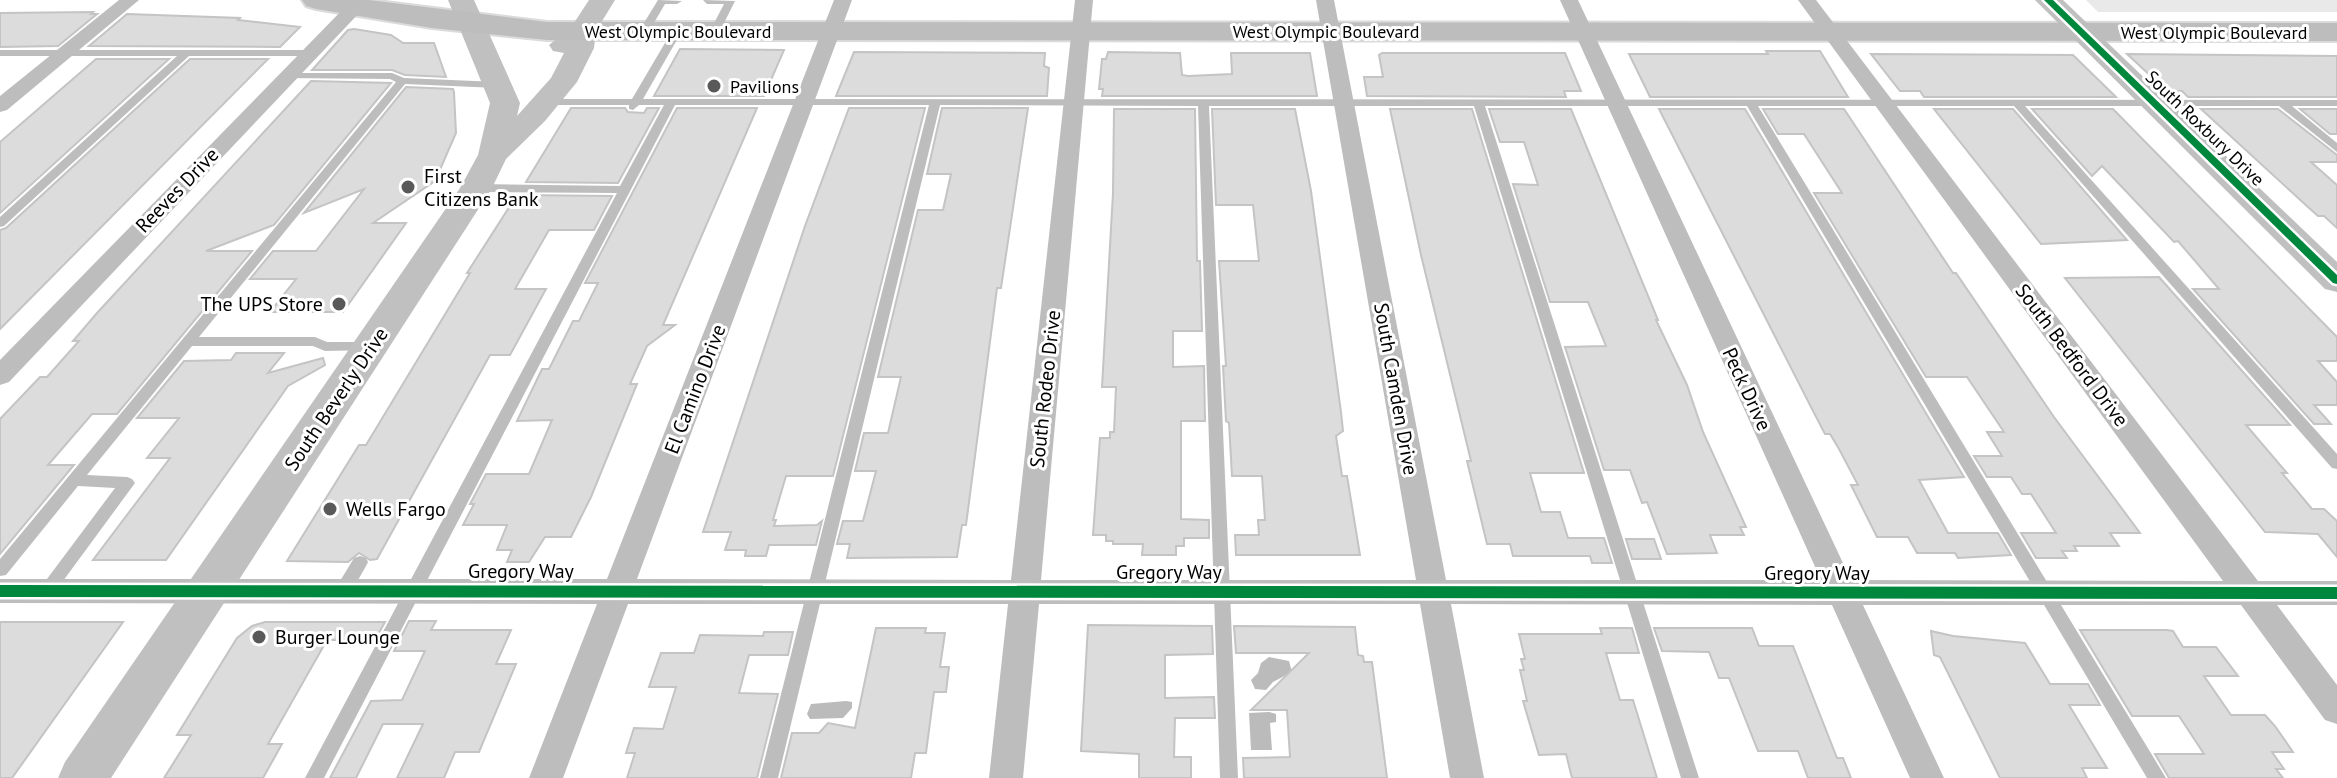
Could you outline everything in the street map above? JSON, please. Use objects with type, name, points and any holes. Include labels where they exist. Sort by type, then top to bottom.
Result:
[{"type":"main road","name":"West Olympic Boulevard","points":[[316,0],[466,12],[582,31],[644,31],[677,16],[715,31],[2335,34]]},
{"type":"street","points":[[0,106],[130,0]]},
{"type":"street","points":[[466,12],[502,94],[542,72],[559,48],[582,31],[602,0]]},
{"type":"street","name":"El Camino Drive","points":[[546,778],[843,0]]},
{"type":"street","name":"South Rodeo Drive","points":[[1006,778],[1084,0]]},
{"type":"street","name":"South Camden Drive","points":[[1325,0],[1467,778]]},
{"type":"street","name":"Peck Drive","points":[[1569,0],[1927,778]]},
{"type":"street","name":"South Bedford Drive","points":[[1807,0],[2337,710]]},
{"type":"street","name":"South Roxbury Drive","points":[[2048,0],[2337,281]]},
{"type":"street","name":"Reeves Drive","points":[[0,376],[309,53],[377,5]]},
{"type":"street","points":[[493,155],[547,102],[583,48],[582,31]]},
{"type":"street","name":"South Beverly Drive","points":[[83,778],[476,188],[493,155],[502,94]]},
{"type":"street","name":"Gregory Way","points":[[0,591],[2337,593]]},
{"type":"lane","points":[[633,106],[677,16],[662,1],[644,31]]},
{"type":"lane","points":[[707,1],[730,1],[715,31]]},
{"type":"lane","points":[[0,53],[309,53]]},
{"type":"lane","points":[[0,223],[186,53]]},
{"type":"lane","points":[[286,76],[392,76],[402,81],[502,94]]},
{"type":"lane","points":[[0,570],[402,81]]},
{"type":"lane","points":[[547,102],[633,106],[671,102],[2337,103]]},
{"type":"lane","points":[[314,778],[671,102]]},
{"type":"lane","points":[[769,778],[935,102]]},
{"type":"lane","points":[[1203,102],[1229,778]]},
{"type":"lane","points":[[1478,102],[1690,778]]},
{"type":"lane","points":[[1750,102],[2157,778]]},
{"type":"lane","points":[[2016,102],[2337,464]]},
{"type":"lane","points":[[2282,103],[2337,149]]},
{"type":"lane","points":[[476,188],[624,190]]},
{"type":"lane","points":[[188,341],[315,342],[325,346],[371,347]]},
{"type":"lane","points":[[46,591],[127,483],[74,480]]},
{"type":"lane","points":[[343,591],[360,562]]},
{"type":"shaded area","points":[[2086,0],[2337,0],[2337,12],[2098,12]]},
{"type":"shaded area","points":[[1269,657],[1289,661],[1292,672],[1273,682],[1266,690],[1255,689],[1251,680],[1258,673],[1261,663]]},
{"type":"shaded area","points":[[852,702],[852,708],[843,718],[810,719],[807,714],[811,704]]},
{"type":"shaded area","points":[[1249,713],[1276,714],[1276,722],[1270,723],[1272,750],[1251,750]]},
{"type":"building","points":[[93,12],[91,14],[97,14],[58,46],[0,47],[0,13]]},
{"type":"building","points":[[127,14],[240,18],[238,20],[300,27],[280,47],[89,46]]},
{"type":"building","points":[[348,30],[391,35],[403,43],[434,43],[446,77],[405,75],[392,70],[312,70]]},
{"type":"building","name":"Pavilions","points":[[680,49],[784,50],[764,96],[654,96]]},
{"type":"building","points":[[1766,51],[1820,51],[1848,97],[1650,97],[1629,54],[1768,54]]},
{"type":"building","points":[[854,52],[1045,53],[1044,66],[1049,68],[1047,96],[836,96]]},
{"type":"building","points":[[1108,52],[1180,53],[1182,75],[1188,76],[1232,74],[1231,53],[1310,53],[1317,96],[1102,96],[1103,89],[1099,89],[1102,59],[1106,59]]},
{"type":"building","points":[[1565,53],[1581,91],[1564,91],[1566,97],[1367,96],[1364,77],[1383,77],[1379,55]]},
{"type":"building","points":[[1871,54],[2073,55],[2116,97],[1924,97],[1920,91],[1900,91]]},
{"type":"building","points":[[2127,54],[2337,56],[2337,97],[2188,97],[2182,91],[2167,91]]},
{"type":"building","points":[[96,59],[169,59],[0,213],[0,142]]},
{"type":"building","points":[[190,59],[268,59],[0,329],[0,230],[6,228]]},
{"type":"building","points":[[311,81],[391,83],[274,225],[206,251],[252,251],[117,414],[92,414],[48,465],[74,465],[0,554],[0,419],[40,377],[47,377],[79,341],[73,341],[97,313]]},
{"type":"building","points":[[406,87],[453,89],[454,92],[456,133],[435,181],[373,223],[406,223],[343,312],[270,312],[296,279],[250,279],[273,251],[316,251],[364,189],[304,213]]},
{"type":"building","points":[[571,108],[625,108],[628,112],[644,113],[647,108],[659,108],[618,183],[526,182]]},
{"type":"building","points":[[677,108],[757,108],[663,325],[675,325],[647,346],[630,384],[637,384],[591,497],[571,537],[545,537],[529,562],[507,562],[512,550],[497,550],[507,525],[463,525],[474,504],[470,504],[486,474],[529,474],[552,420],[517,421],[542,369],[549,369],[573,321],[579,321],[598,283],[585,283]]},
{"type":"building","points":[[849,108],[925,108],[833,476],[786,476],[773,520],[776,520],[774,526],[817,525],[822,521],[816,545],[769,545],[766,556],[745,556],[746,550],[725,550],[731,532],[703,532],[805,226]]},
{"type":"building","points":[[942,108],[1028,108],[1001,288],[997,288],[966,525],[962,525],[957,557],[847,558],[850,544],[837,544],[843,521],[863,521],[876,471],[855,471],[864,433],[888,433],[901,377],[878,377],[918,210],[943,210],[951,174],[927,174]]},
{"type":"building","points":[[1114,109],[1195,109],[1197,261],[1200,261],[1202,331],[1173,331],[1173,367],[1204,366],[1205,421],[1181,421],[1181,519],[1209,520],[1209,538],[1184,538],[1184,546],[1176,546],[1176,555],[1142,555],[1143,544],[1113,544],[1113,541],[1106,541],[1106,535],[1093,535],[1100,438],[1110,438],[1110,432],[1114,432],[1116,387],[1102,387],[1113,193]]},
{"type":"building","points":[[1212,109],[1295,109],[1311,191],[1341,412],[1343,431],[1336,436],[1342,476],[1347,476],[1360,555],[1236,555],[1235,535],[1259,535],[1258,520],[1265,520],[1262,476],[1232,476],[1229,423],[1226,421],[1223,366],[1226,366],[1219,261],[1259,261],[1253,205],[1216,205]]},
{"type":"building","points":[[1390,109],[1472,109],[1584,473],[1530,473],[1541,512],[1560,512],[1568,538],[1604,538],[1612,563],[1592,563],[1590,556],[1513,556],[1510,544],[1487,544],[1467,461],[1471,461],[1421,255]]},
{"type":"building","points":[[1489,109],[1571,109],[1656,320],[1687,385],[1703,432],[1746,527],[1740,527],[1744,535],[1710,535],[1717,553],[1667,554],[1647,502],[1642,503],[1630,470],[1604,470],[1565,347],[1606,346],[1588,302],[1550,302],[1513,184],[1538,185],[1524,142],[1500,142]]},
{"type":"building","points":[[1659,109],[1745,109],[1964,477],[1919,480],[1948,533],[1998,533],[2011,555],[1958,558],[1955,553],[1917,553],[1908,537],[1877,537],[1851,485],[1858,485],[1830,434],[1825,434]]},
{"type":"building","points":[[1763,109],[1844,109],[1953,273],[1956,273],[2054,417],[2140,533],[2110,533],[2119,546],[2074,546],[2077,551],[2062,551],[2067,558],[2036,558],[2021,533],[2056,533],[2031,494],[2022,494],[2011,477],[1987,477],[1974,456],[2002,456],[1987,432],[2004,432],[1967,377],[1926,377],[1814,193],[1842,193],[1804,134],[1778,134]]},
{"type":"building","points":[[1934,109],[2013,109],[2127,240],[2041,244]]},
{"type":"building","points":[[2032,109],[2113,109],[2337,337],[2337,361],[2318,361],[2337,382],[2337,405],[2314,405],[2331,424],[2314,424],[2193,289],[2219,289],[2178,241],[2174,242],[2102,166],[2092,176]]},
{"type":"building","points":[[2201,109],[2278,109],[2337,155],[2337,162],[2311,162],[2337,185],[2337,228],[2324,216],[2318,216]]},
{"type":"building","points":[[2300,109],[2337,109],[2337,134],[2330,134]]},
{"type":"building","points":[[517,195],[612,196],[594,230],[549,230],[515,289],[546,289],[510,355],[490,355],[377,559],[370,560],[359,553],[348,562],[287,561],[359,445],[366,445],[470,273],[467,273]]},
{"type":"building","points":[[2159,277],[2290,425],[2246,425],[2287,473],[2282,473],[2312,509],[2324,509],[2337,521],[2337,557],[2318,534],[2265,532],[2065,278]]},
{"type":"building","points":[[236,353],[284,353],[268,373],[323,358],[325,365],[288,386],[166,560],[93,560],[170,458],[147,458],[179,418],[137,418],[184,361],[231,360]]},
{"type":"building","points":[[1626,539],[1654,539],[1661,559],[1632,559]]},
{"type":"building","points":[[409,621],[436,621],[431,630],[511,630],[496,664],[516,664],[479,752],[455,752],[444,778],[397,778],[423,724],[383,724],[356,778],[330,778],[371,701],[402,700],[425,651],[394,651]]},
{"type":"building","points":[[0,622],[123,622],[12,778],[0,778]]},
{"type":"building","points":[[265,622],[385,622],[375,640],[327,640],[268,744],[282,744],[263,778],[164,778],[191,735],[177,735],[237,638],[252,626]]},
{"type":"building","points":[[1088,625],[1212,626],[1213,654],[1165,655],[1165,698],[1214,697],[1215,718],[1175,718],[1174,757],[1191,757],[1191,778],[1139,778],[1139,754],[1081,751]]},
{"type":"building","points":[[1234,626],[1355,627],[1358,655],[1363,656],[1364,662],[1372,662],[1387,778],[1244,778],[1243,758],[1290,757],[1287,710],[1251,710],[1309,653],[1236,653]]},
{"type":"building","points":[[876,628],[926,628],[925,633],[945,633],[940,667],[949,667],[946,692],[934,692],[926,753],[915,753],[911,778],[781,778],[792,733],[819,733],[828,723],[855,728]]},
{"type":"building","points":[[1600,628],[1632,628],[1639,653],[1606,653],[1620,700],[1633,700],[1657,778],[1572,778],[1566,754],[1539,755],[1523,701],[1527,701],[1520,670],[1524,670],[1521,659],[1525,659],[1519,634],[1602,634]]},
{"type":"building","points":[[1654,628],[1752,628],[1759,646],[1793,646],[1837,758],[1843,758],[1851,778],[1808,778],[1798,751],[1758,751],[1729,678],[1719,678],[1709,652],[1662,651]]},
{"type":"building","points":[[2080,630],[2167,630],[2173,631],[2183,647],[2216,647],[2238,676],[2204,676],[2231,715],[2265,715],[2275,726],[2293,752],[2272,752],[2284,769],[2276,769],[2283,778],[2169,778],[2155,754],[2204,754],[2179,716],[2132,716]]},
{"type":"building","points":[[1931,631],[2025,643],[2050,684],[2088,684],[2100,705],[2069,705],[2107,768],[2082,768],[2087,778],[2000,778],[1940,657],[1934,655]]},
{"type":"building","points":[[764,632],[793,632],[788,655],[749,655],[739,693],[778,694],[757,778],[627,778],[635,753],[626,753],[634,728],[663,729],[676,687],[649,687],[661,653],[694,653],[700,635],[763,636]]},
{"type":"cycle path","points":[[2048,0],[2337,281]]},
{"type":"cycle path","points":[[0,591],[2337,593]]},
{"type":"place","name":"Pavilions","points":[[714,86]]},
{"type":"place","name":"First Citizens Bank","points":[[408,187]]},
{"type":"place","name":"The UPS Store","points":[[339,304]]},
{"type":"place","name":"Wells Fargo","points":[[330,509]]},
{"type":"place","name":"Burger Lounge","points":[[259,637]]}]
